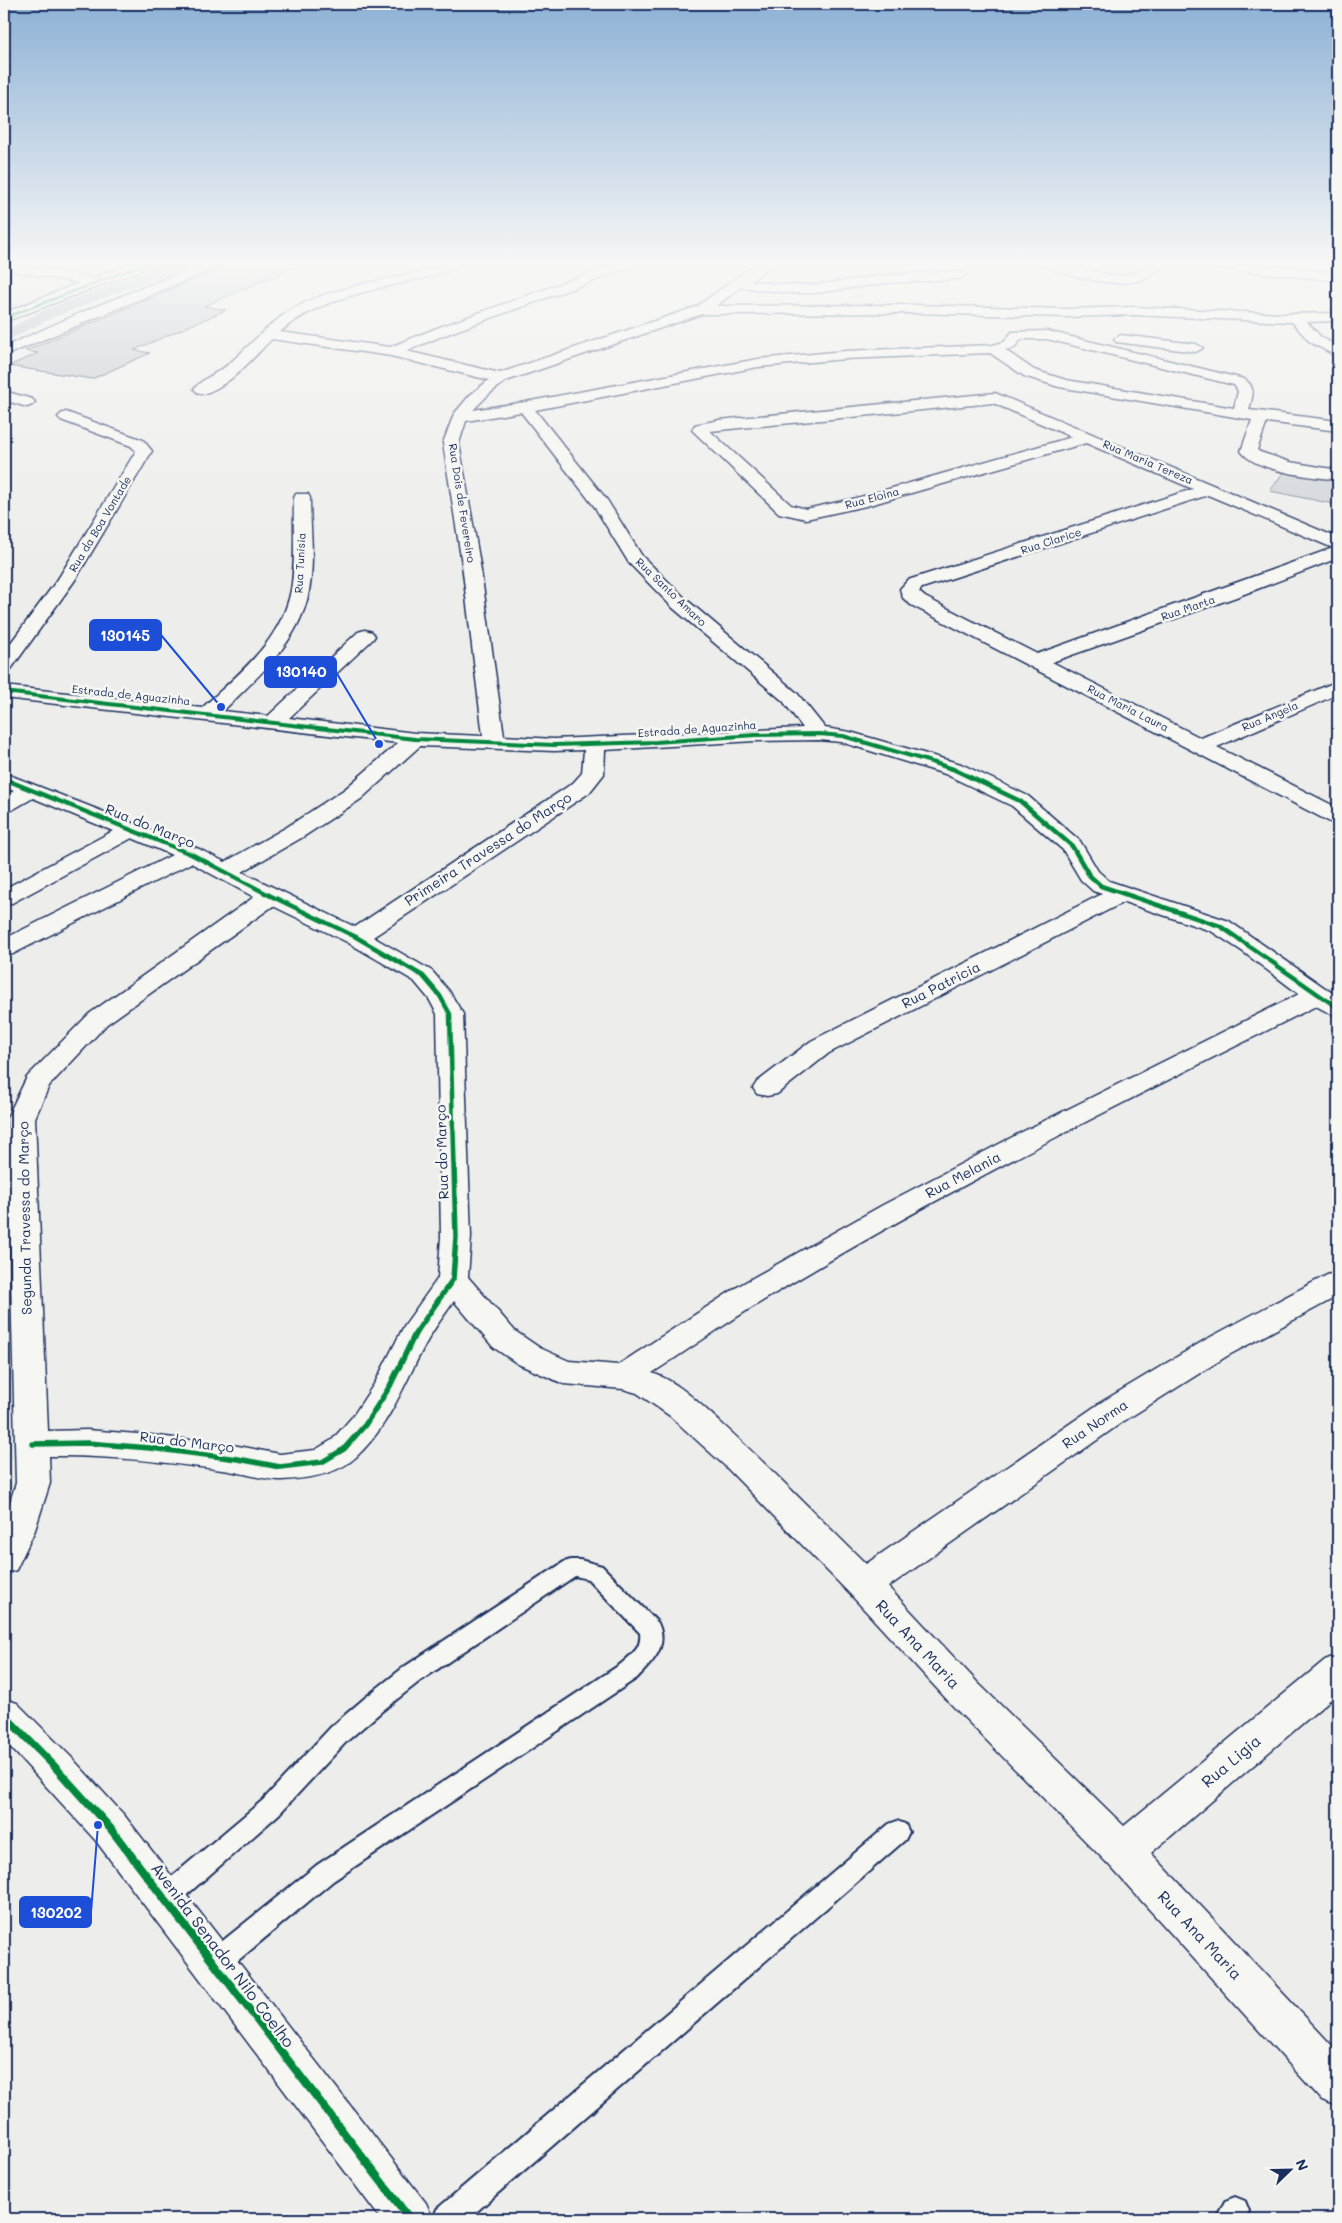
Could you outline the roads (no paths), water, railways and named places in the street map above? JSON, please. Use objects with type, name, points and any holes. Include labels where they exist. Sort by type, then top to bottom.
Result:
[{"type":"street","points":[[202,389],[226,374],[237,364]]},
{"type":"street","points":[[441,364],[501,378]]},
{"type":"street","name":"Rua Dois de Fevereiro","points":[[494,743],[471,564],[451,443],[454,427],[459,417],[475,398],[501,378],[544,364]]},
{"type":"street","points":[[459,417],[525,407],[754,364]]},
{"type":"street","points":[[1015,364],[1029,373],[1064,384],[1240,414],[1338,426]]},
{"type":"street","points":[[1165,364],[1242,383],[1246,388],[1240,414]]},
{"type":"street","points":[[1006,389],[1029,373]]},
{"type":"street","name":"Rua Eloina","points":[[1006,389],[719,425],[701,428],[700,430],[785,509],[806,514],[860,502],[1089,437]]},
{"type":"street","name":"Rua Maria Tereza","points":[[1006,389],[1089,437],[1338,544]]},
{"type":"street","points":[[4,395],[27,402]]},
{"type":"street","name":"Rua Santo Amaro","points":[[525,407],[601,504],[635,559],[680,604],[790,697],[819,734]]},
{"type":"street","points":[[1261,416],[1248,451],[1251,455],[1271,462],[1338,475]]},
{"type":"street","name":"Rua da Boa Vontade","points":[[4,665],[66,580],[144,451],[137,443],[66,417]]},
{"type":"street","name":"Rua Clarice","points":[[918,601],[910,594],[909,589],[915,584],[1209,489]]},
{"type":"street","name":"Rua Tunísia","points":[[208,714],[270,652],[286,629],[295,610],[300,589],[302,498]]},
{"type":"street","name":"Rua Marta","points":[[1036,661],[1232,592],[1338,552]]},
{"type":"street","name":"Rua Maria Laura","points":[[918,601],[1338,817]]},
{"type":"street","points":[[272,723],[365,636]]},
{"type":"street","name":"Rua Angela","points":[[1202,746],[1338,687]]},
{"type":"street","name":"Estrada de Aguazinha","points":[[4,692],[415,739],[554,746],[755,735],[819,734],[843,736],[938,764],[976,779],[1020,801],[1072,846],[1089,875],[1101,886],[1220,926],[1238,936],[1327,1002]]},
{"type":"street","points":[[225,872],[294,832],[353,794],[415,739]]},
{"type":"street","name":"Primeira Travessa do Março","points":[[356,937],[581,788],[593,774],[595,745]]},
{"type":"street","name":"Rua do Março","points":[[4,779],[191,854],[271,896],[356,937],[423,976],[440,996],[450,1014],[452,1053],[451,1103],[455,1184],[453,1279],[415,1334],[390,1386],[365,1426],[344,1449],[322,1462],[280,1467],[150,1448],[87,1443],[32,1444]]},
{"type":"street","points":[[4,805],[30,791]]},
{"type":"street","points":[[4,898],[131,830]]},
{"type":"street","points":[[4,949],[191,854]]},
{"type":"street","name":"Rua Patricia","points":[[767,1088],[820,1047],[1121,894]]},
{"type":"street","name":"Segunda Travessa do Março","points":[[4,1560],[18,1530],[33,1483],[21,1118],[38,1083],[98,1019],[271,896]]},
{"type":"street","name":"Rua Melania","points":[[623,1377],[752,1293],[867,1227],[1050,1128],[1327,1002]]},
{"type":"street","name":"Rua Ana Maria","points":[[453,1279],[504,1340],[529,1356],[564,1372],[623,1377],[648,1384],[682,1407],[736,1456],[864,1585],[964,1693],[1124,1852],[1338,2084]]},
{"type":"street","name":"Rua Norma","points":[[864,1585],[1112,1412],[1216,1348],[1338,1282]]},
{"type":"street","name":"Rua Ligia","points":[[1124,1852],[1338,1671]]},
{"type":"street","name":"Avenida Senador Nilo Coelho","points":[[4,1715],[56,1768],[110,1828],[410,2219]]},
{"type":"lane","points":[[164,1898],[271,1807],[339,1734],[374,1704],[412,1674],[571,1568],[595,1572],[650,1629],[653,1642],[648,1652],[629,1670],[324,1873],[214,1964]]},
{"type":"lane","points":[[447,2219],[897,1832]]},
{"type":"place","name":"130145","points":[[221,707]]},
{"type":"place","name":"130140","points":[[379,744]]},
{"type":"place","name":"130202","points":[[98,1825]]}]
